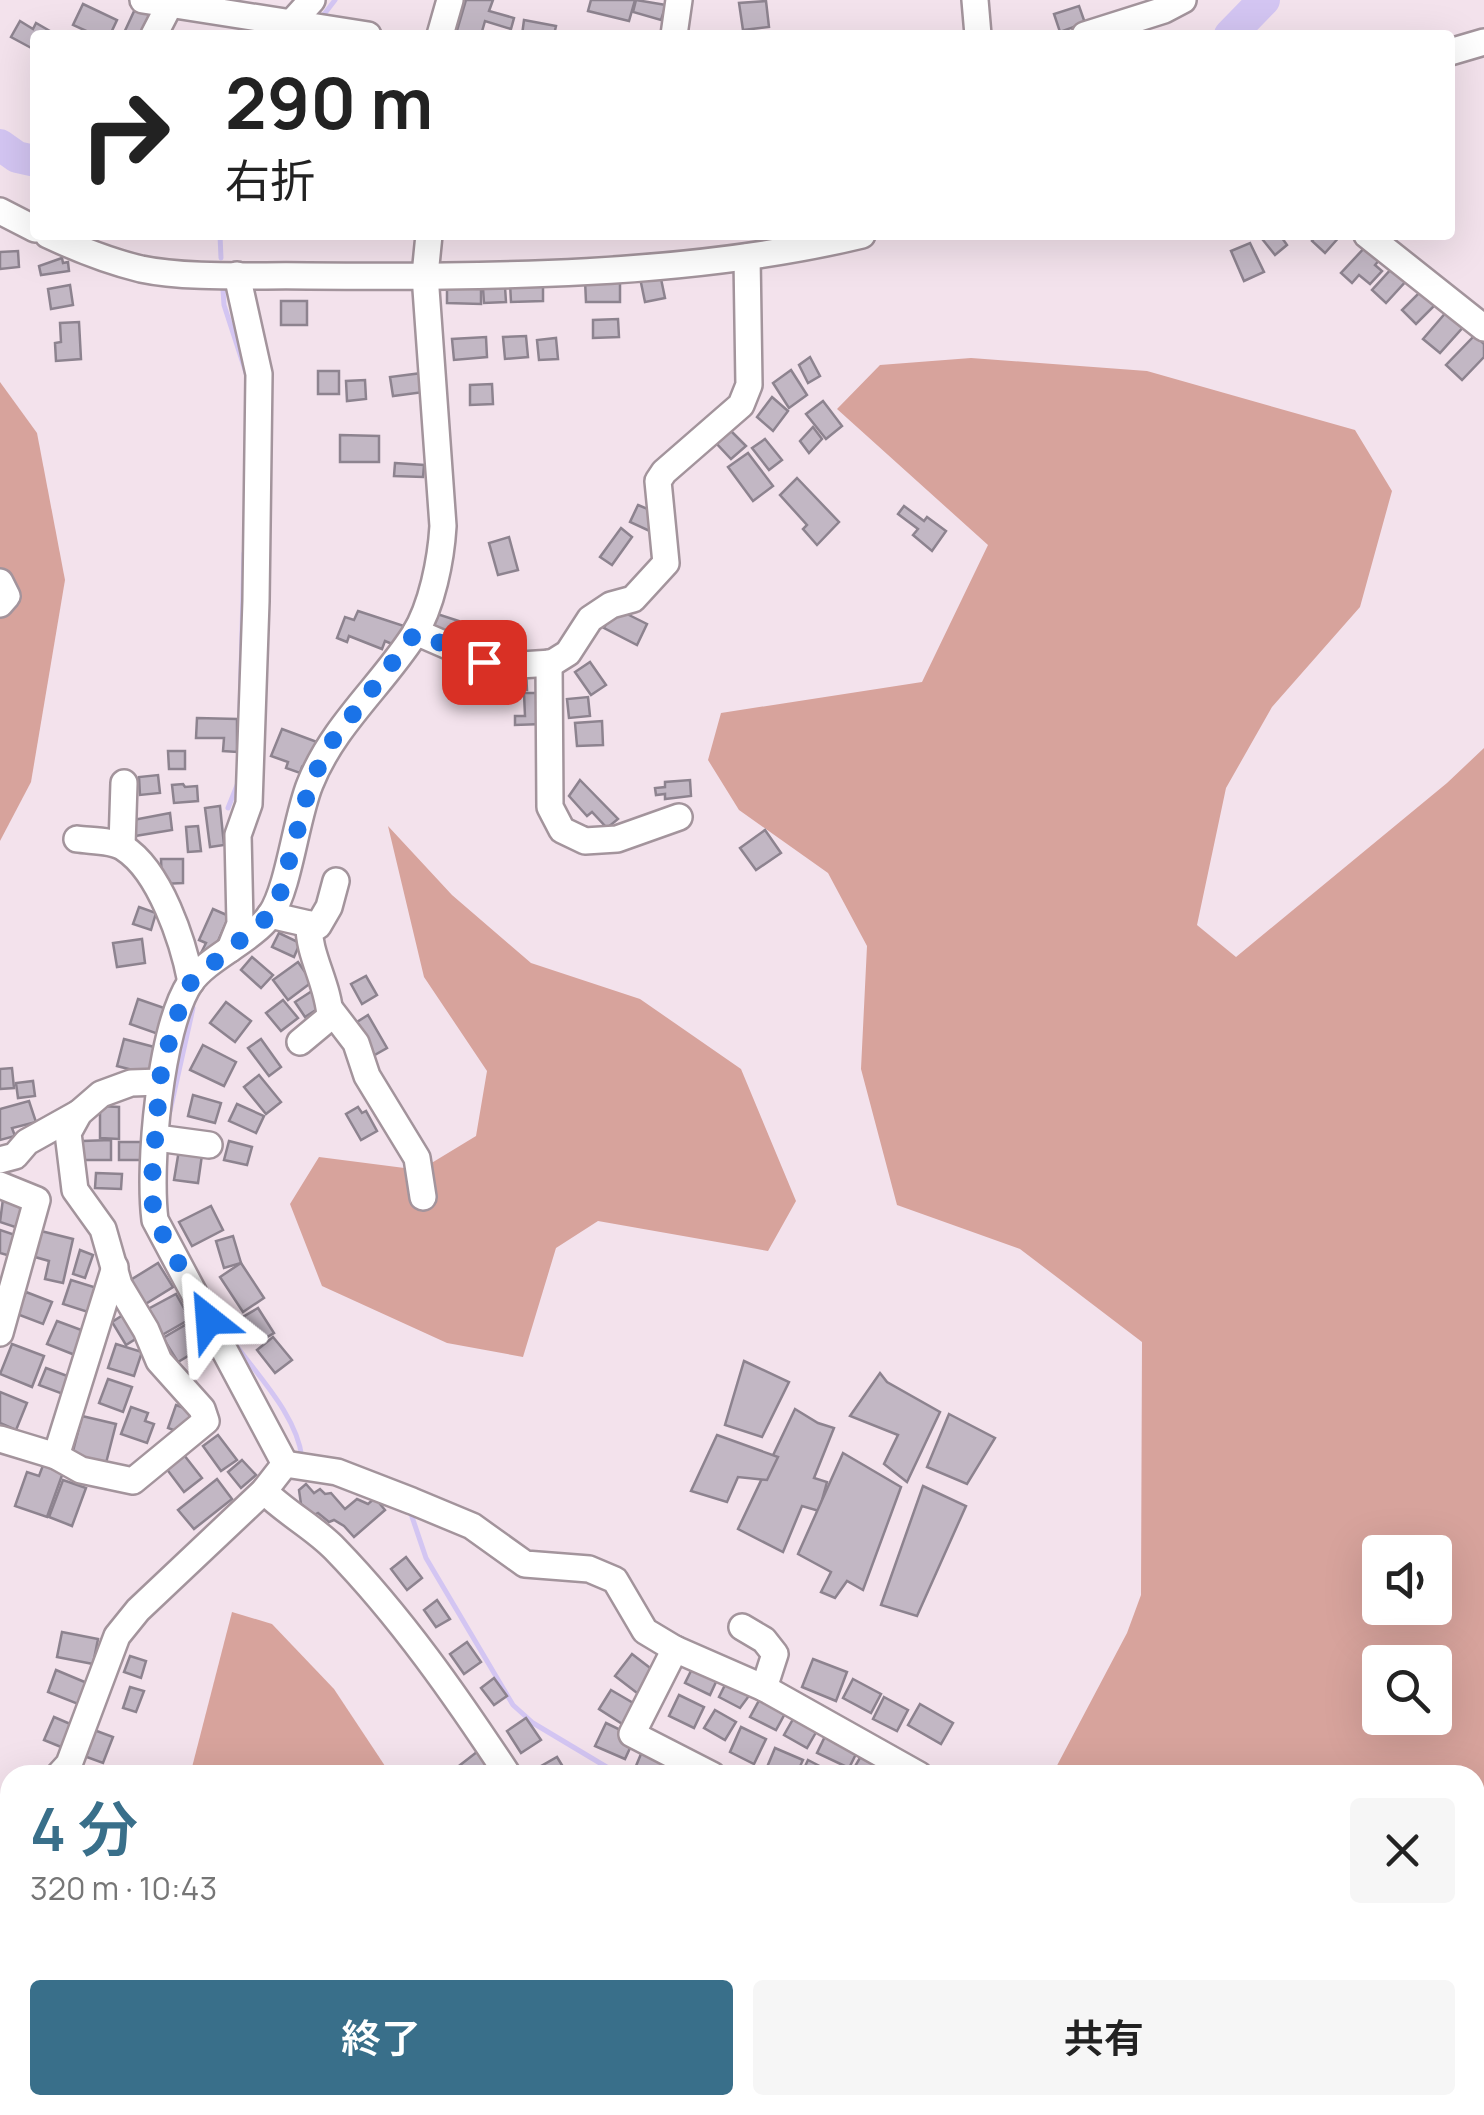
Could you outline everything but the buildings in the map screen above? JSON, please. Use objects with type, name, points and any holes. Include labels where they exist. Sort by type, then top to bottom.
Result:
[{"type":"street","points":[[143,0],[297,20],[343,30]]},
{"type":"street","points":[[441,30],[450,0]]},
{"type":"street","points":[[675,30],[679,0]]},
{"type":"street","points":[[975,0],[978,30]]},
{"type":"street","points":[[1101,30],[1183,0]]},
{"type":"street","points":[[157,30],[170,4]]},
{"type":"street","points":[[1455,51],[1484,42]]},
{"type":"street","points":[[0,211],[30,226]]},
{"type":"street","points":[[59,240],[87,253],[145,270],[237,275],[546,274],[748,257],[836,240]]},
{"type":"street","points":[[285,1464],[155,1220],[151,1191],[164,1138],[160,1082],[174,1023],[191,982],[270,915],[280,894],[310,784],[330,744],[416,632],[441,562],[443,526],[425,275],[429,240]]},
{"type":"street","points":[[1373,240],[1484,328]]},
{"type":"street","points":[[416,632],[484,662],[504,666],[548,663],[568,653],[590,619],[611,604],[633,599],[666,564],[658,481],[741,405],[750,385],[748,257]]},
{"type":"street","points":[[230,950],[240,924],[238,835],[249,804],[258,393],[258,374],[237,275]]},
{"type":"street","points":[[0,582],[6,596],[0,604]]},
{"type":"street","points":[[548,663],[550,806],[562,830],[585,841],[617,840],[679,817]]},
{"type":"street","points":[[122,845],[124,783]]},
{"type":"street","points":[[77,839],[122,845],[145,868],[164,901],[186,956],[191,982]]},
{"type":"street","points":[[270,915],[318,926],[329,908],[336,881]]},
{"type":"street","points":[[300,1042],[330,1018],[317,958],[308,940],[309,924]]},
{"type":"street","points":[[330,1009],[356,1043],[367,1076],[418,1158],[423,1197]]},
{"type":"street","points":[[0,1160],[15,1156],[26,1142],[79,1112],[101,1094],[131,1084],[160,1082]]},
{"type":"street","points":[[0,1439],[56,1456],[81,1470],[133,1481],[206,1421],[202,1409],[159,1362],[146,1330],[120,1286],[103,1229],[75,1190],[68,1133],[79,1112]]},
{"type":"street","points":[[164,1138],[209,1145]]},
{"type":"street","points":[[0,1185],[37,1200],[0,1333]]},
{"type":"street","points":[[56,1456],[115,1268]]},
{"type":"street","points":[[68,1765],[117,1636],[138,1610],[264,1491],[285,1464]]},
{"type":"street","points":[[285,1464],[337,1472],[427,1507],[472,1526],[525,1564],[589,1569],[615,1580],[645,1631],[764,1688],[901,1765]]},
{"type":"street","points":[[264,1491],[286,1514],[332,1546],[404,1627],[501,1765]]},
{"type":"street","points":[[742,1627],[764,1640],[774,1654],[764,1688]]},
{"type":"street","points":[[674,1648],[632,1734],[692,1765]]},
{"type":"shaded area","points":[[971,358],[1147,371],[1355,430],[1392,491],[1360,607],[1272,707],[1226,788],[1197,925],[1236,957],[1484,748],[1484,1765],[1057,1765],[1127,1633],[1141,1595],[1142,1342],[1020,1249],[897,1205],[861,1069],[867,946],[828,873],[739,810],[708,760],[721,713],[922,682],[988,545],[837,409],[880,365]]},
{"type":"shaded area","points":[[0,382],[37,433],[65,580],[31,782],[0,841]]},
{"type":"shaded area","points":[[388,826],[452,895],[531,963],[640,999],[741,1069],[796,1201],[768,1251],[598,1221],[556,1248],[523,1357],[447,1343],[322,1286],[290,1204],[319,1157],[420,1170],[476,1136],[487,1071],[424,977]]},
{"type":"shaded area","points":[[232,1612],[272,1624],[334,1689],[384,1765],[193,1765]]},
{"type":"waterway","points":[[322,17],[335,0]]},
{"type":"waterway","points":[[1235,30],[1264,0]]},
{"type":"waterway","points":[[0,145],[17,157],[30,160]]},
{"type":"waterway","points":[[220,240],[221,258]]},
{"type":"waterway","points":[[223,290],[224,305],[249,382]]},
{"type":"waterway","points":[[240,712],[244,553]]},
{"type":"waterway","points":[[228,808],[238,783]]},
{"type":"waterway","points":[[170,1111],[193,1008]]},
{"type":"waterway","points":[[232,1340],[284,1411],[302,1458]]},
{"type":"waterway","points":[[409,1508],[426,1558],[513,1705],[533,1723],[603,1765]]},
{"type":"route","points":[[209,1320],[155,1220],[151,1191],[160,1078],[174,1023],[191,982],[270,915],[280,894],[310,784],[330,744],[416,632],[484,662]]}]
